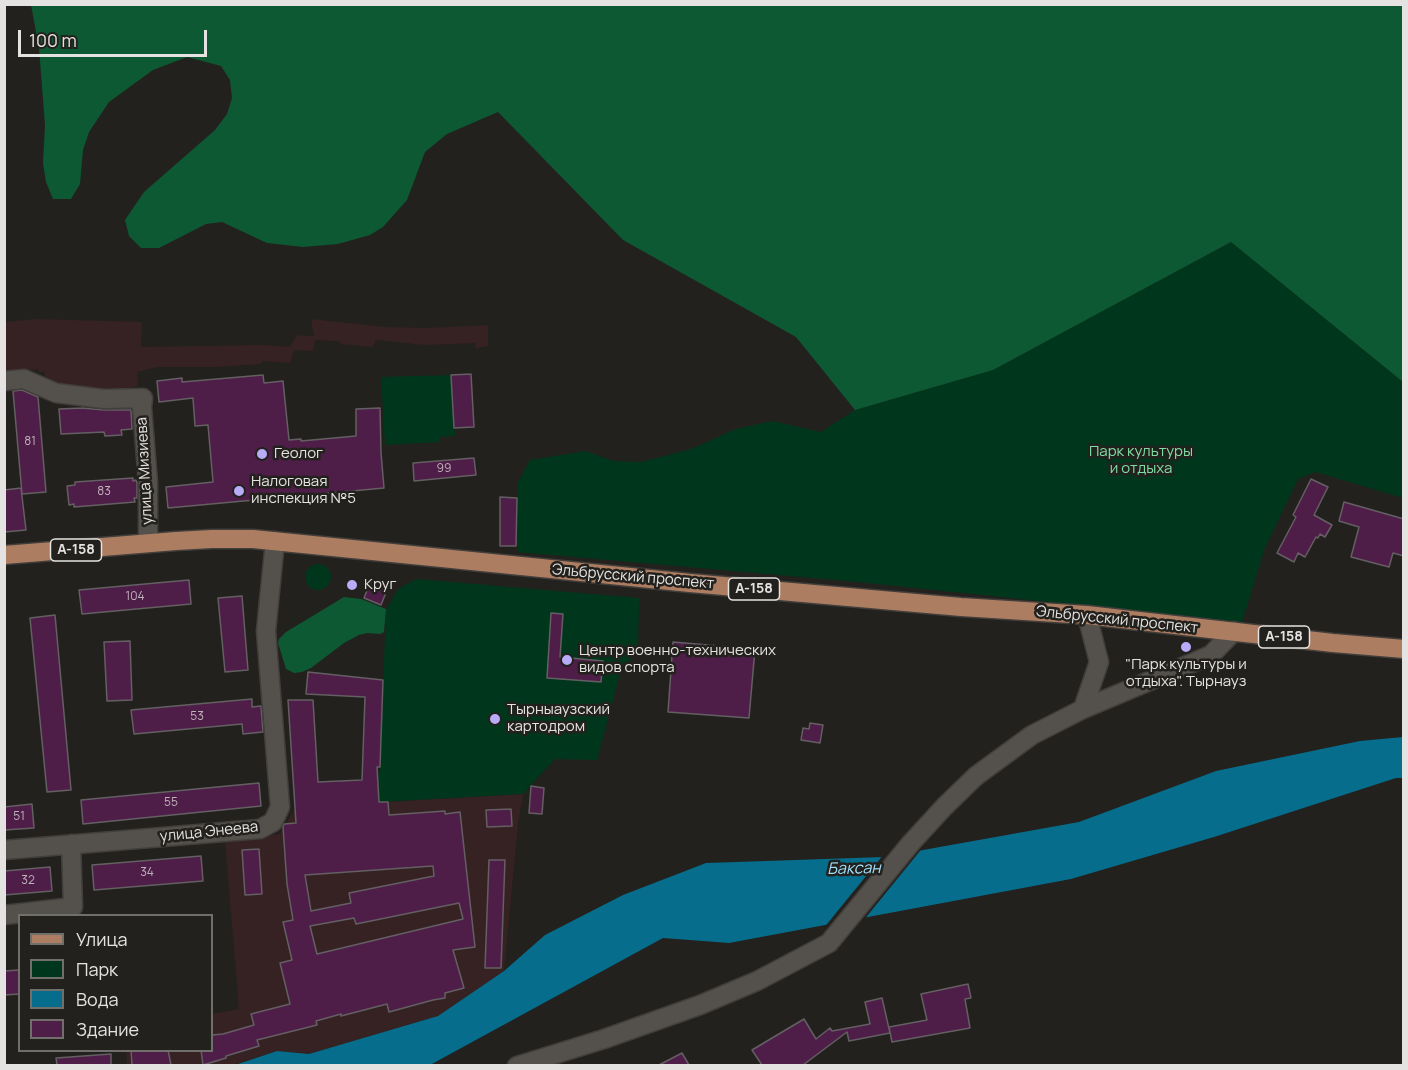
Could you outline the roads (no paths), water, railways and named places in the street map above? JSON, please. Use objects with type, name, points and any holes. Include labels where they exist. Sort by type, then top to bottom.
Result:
[{"type":"main road","name":"Эльбрусский проспект","points":[[4,555],[237,538],[690,583],[961,607],[1087,615],[1404,649]]},
{"type":"street","name":"улица Мизиева","points":[[4,381],[24,379],[56,393],[104,399],[143,398],[148,483],[148,543]]},
{"type":"street","name":"улица Энеева","points":[[4,850],[260,829],[273,822],[280,807],[266,631],[275,541]]},
{"type":"street","points":[[1083,709],[1099,662],[1087,615]]},
{"type":"street","points":[[517,1065],[700,1005],[757,981],[829,944],[911,843],[976,776],[1032,735],[1083,709],[1211,655],[1234,631]]},
{"type":"street","points":[[4,915],[74,907],[71,844]]},
{"type":"water","name":"Баксан","points":[[1403,737],[1403,778],[1396,778],[1214,837],[1071,879],[729,943],[663,938],[430,1065],[232,1066],[277,1051],[309,1054],[438,1016],[504,971],[545,935],[623,895],[706,863],[884,857],[1079,822],[1216,771],[1360,741]]},
{"type":"place","name":"Геолог","points":[[262,454]]},
{"type":"place","name":"Налоговая инспекция №5","points":[[239,491]]},
{"type":"place","name":"Круг","points":[[352,585]]},
{"type":"place","name":"\"Парк культуры и отдыха\". Тырнауз","points":[[1186,647]]},
{"type":"place","name":"Центр военно-технических видов спорта","points":[[567,660]]},
{"type":"place","name":"Тырныаузский картодром","points":[[495,719]]},
{"type":"park label","name":"Парк культуры и отдыха","points":[[1141,460]]}]
